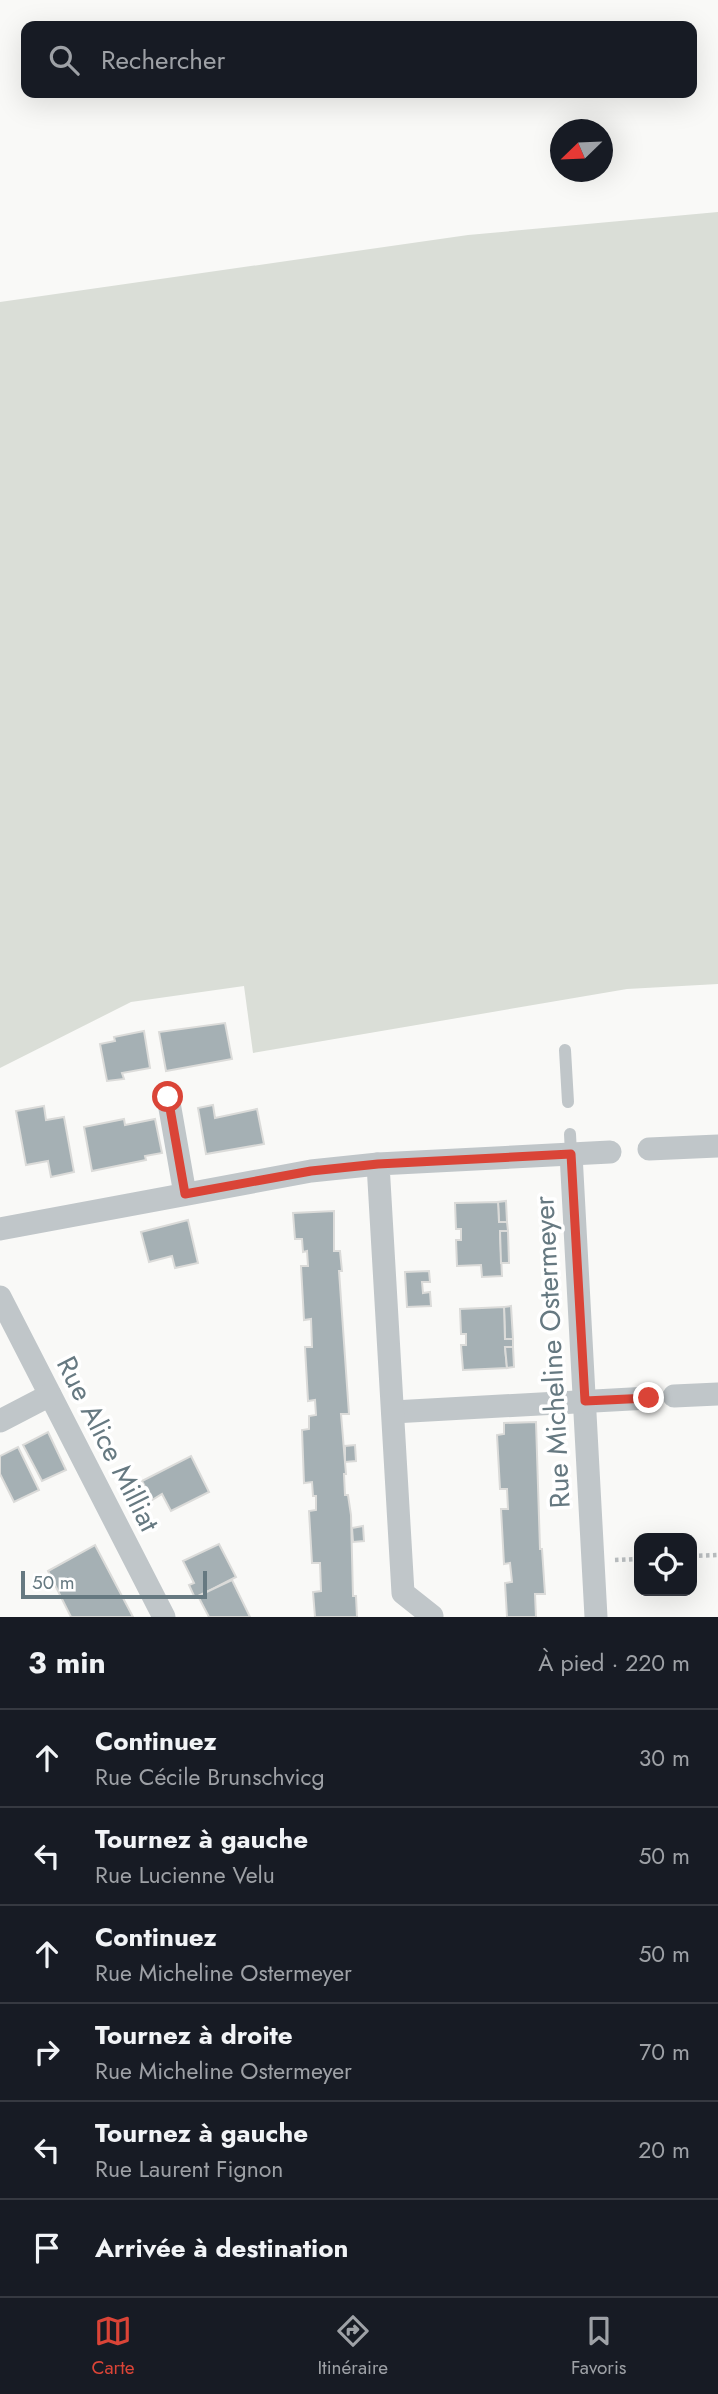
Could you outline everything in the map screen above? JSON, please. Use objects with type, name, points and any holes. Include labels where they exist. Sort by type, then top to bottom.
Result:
[{"type":"street","points":[[168,1097],[185,1194]]},
{"type":"street","points":[[571,1144],[610,1152]]},
{"type":"street","name":"Rue Micheline Ostermeyer","points":[[0,1229],[311,1171],[571,1144],[596,1617]]},
{"type":"street","points":[[649,1149],[718,1146]]},
{"type":"street","points":[[378,1164],[404,1593],[432,1616]]},
{"type":"street","name":"Rue Alice Milliat","points":[[0,1297],[164,1617]]},
{"type":"street","points":[[674,1396],[718,1394]]},
{"type":"street","points":[[0,1421],[50,1395]]},
{"type":"street","points":[[393,1412],[649,1398]]},
{"type":"lane","points":[[565,1050],[568,1102]]},
{"type":"path","points":[[697,1556],[718,1555]]},
{"type":"shaded area","points":[[718,212],[718,984],[627,989],[253,1053],[244,986],[131,1002],[0,1068],[0,302],[468,235]]},
{"type":"building","points":[[225,1023],[232,1059],[166,1071],[159,1032]]},
{"type":"building","points":[[144,1031],[150,1068],[122,1073],[124,1079],[107,1081],[100,1044],[115,1041],[114,1037]]},
{"type":"building","points":[[213,1105],[215,1118],[257,1109],[264,1144],[206,1154],[198,1108]]},
{"type":"building","points":[[44,1106],[46,1120],[64,1117],[74,1172],[51,1177],[48,1161],[26,1165],[16,1111]]},
{"type":"building","points":[[124,1119],[125,1125],[155,1119],[162,1153],[145,1156],[146,1160],[92,1171],[84,1127]]},
{"type":"building","points":[[506,1201],[507,1222],[499,1222],[498,1202]]},
{"type":"building","points":[[498,1202],[499,1222],[507,1222],[508,1231],[500,1231],[502,1276],[482,1277],[481,1265],[457,1266],[456,1240],[461,1240],[461,1229],[456,1229],[455,1203]]},
{"type":"building","points":[[334,1211],[334,1251],[340,1251],[342,1271],[339,1271],[349,1414],[341,1414],[345,1495],[348,1495],[351,1515],[353,1596],[356,1596],[357,1617],[315,1617],[313,1592],[321,1591],[320,1563],[312,1563],[309,1511],[316,1510],[316,1496],[313,1496],[312,1482],[304,1483],[302,1430],[309,1429],[309,1416],[316,1415],[315,1400],[308,1401],[305,1347],[312,1347],[311,1319],[304,1320],[301,1266],[308,1266],[307,1251],[303,1252],[302,1239],[295,1239],[293,1213]]},
{"type":"building","points":[[188,1220],[198,1263],[175,1268],[172,1256],[149,1262],[141,1232]]},
{"type":"building","points":[[500,1231],[508,1231],[509,1263],[501,1263]]},
{"type":"building","points":[[429,1271],[430,1282],[422,1282],[423,1293],[430,1292],[431,1306],[407,1307],[405,1272]]},
{"type":"building","points":[[511,1306],[513,1339],[505,1339],[504,1307]]},
{"type":"building","points":[[504,1307],[505,1339],[513,1339],[513,1347],[505,1347],[507,1368],[463,1370],[461,1345],[466,1345],[466,1334],[461,1334],[460,1309]]},
{"type":"building","points":[[505,1347],[513,1347],[514,1367],[507,1368]]},
{"type":"building","points":[[536,1422],[540,1549],[545,1594],[535,1594],[536,1617],[507,1617],[505,1583],[512,1582],[510,1563],[504,1564],[501,1509],[508,1509],[507,1489],[500,1489],[497,1435],[504,1434],[504,1423]]},
{"type":"building","points":[[48,1432],[66,1470],[42,1481],[23,1445]]},
{"type":"building","points":[[355,1445],[356,1461],[345,1462],[345,1446]]},
{"type":"building","points":[[18,1447],[39,1490],[14,1502],[0,1474],[0,1456]]},
{"type":"building","points":[[191,1456],[209,1492],[171,1511],[162,1494],[152,1500],[142,1481]]},
{"type":"building","points":[[363,1526],[364,1541],[353,1542],[352,1528]]},
{"type":"building","points":[[219,1544],[236,1577],[195,1598],[189,1585],[194,1583],[183,1561]]},
{"type":"building","points":[[95,1545],[133,1617],[71,1617],[48,1571]]},
{"type":"building","points":[[232,1580],[250,1617],[209,1617],[198,1596]]},
{"type":"route","points":[[168,1097],[185,1194],[311,1171],[378,1164],[571,1154],[585,1401],[649,1398]]}]
